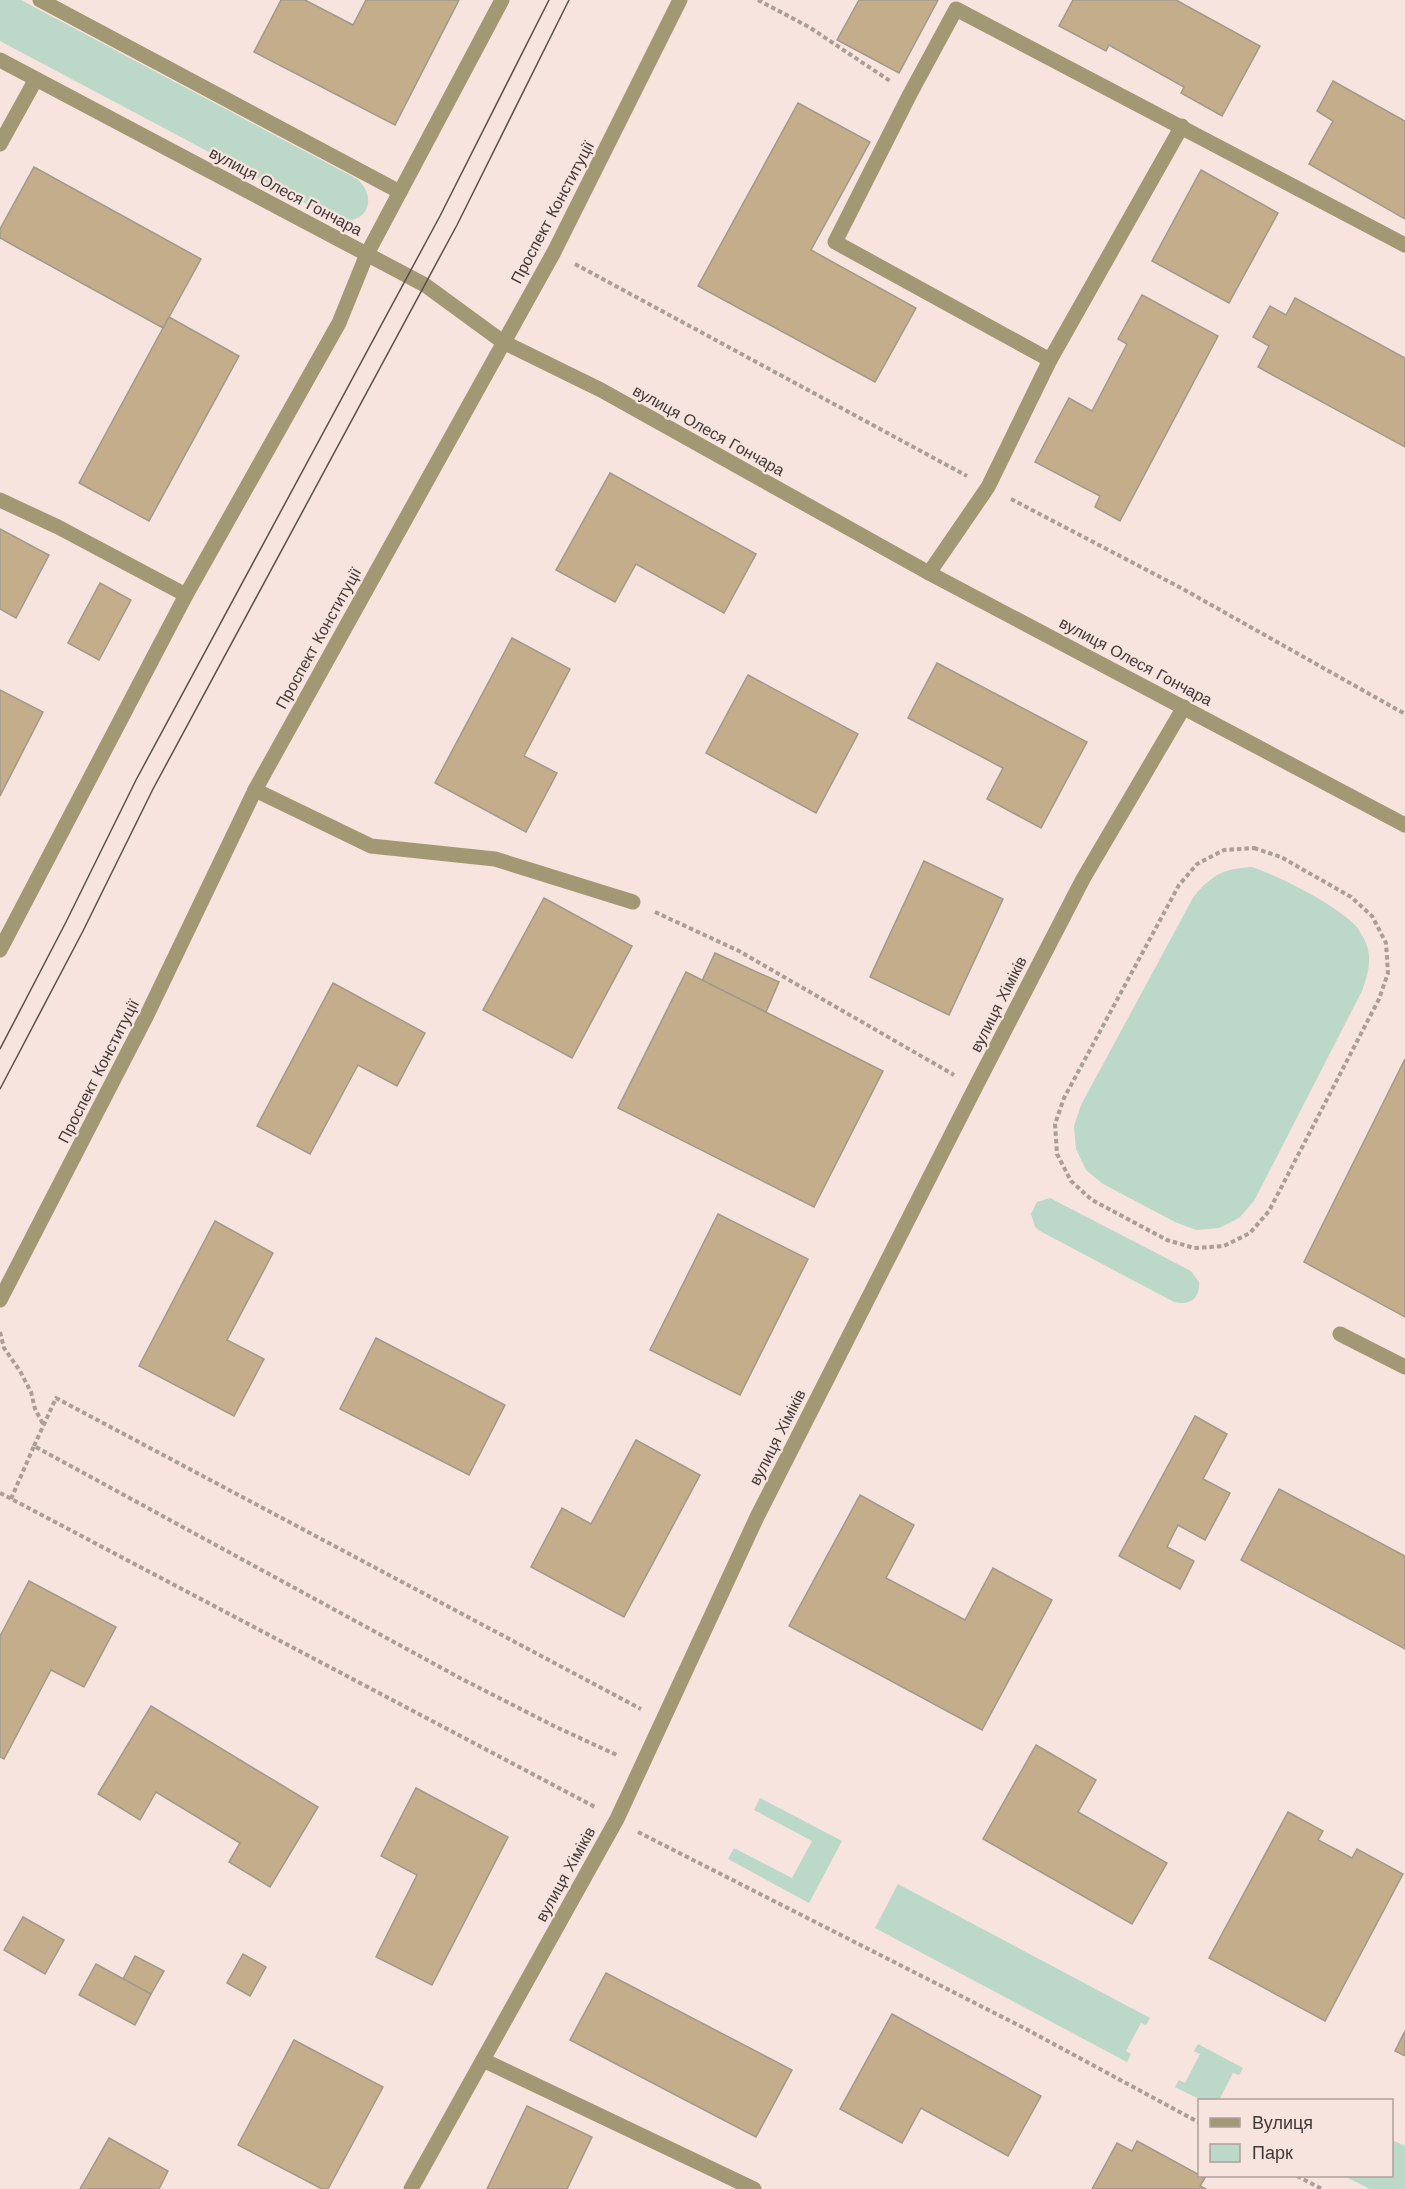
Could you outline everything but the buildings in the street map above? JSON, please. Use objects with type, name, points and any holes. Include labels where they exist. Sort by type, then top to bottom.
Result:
[{"type":"street","points":[[40,0],[400,192]]},
{"type":"street","points":[[0,950],[186,596],[339,323],[367,254],[502,0]]},
{"type":"street","name":"Проспект Конституції","points":[[0,1300],[147,1015],[255,790],[554,252],[680,0]]},
{"type":"street","points":[[1050,360],[836,242],[910,93],[956,9],[1405,245]]},
{"type":"street","name":"вулиця Олеся Гончара","points":[[0,60],[425,285],[503,342],[601,390],[929,573],[1405,825]]},
{"type":"street","points":[[0,144],[36,79]]},
{"type":"street","points":[[929,573],[988,487],[1050,360],[1182,126]]},
{"type":"street","points":[[0,500],[58,527],[186,596]]},
{"type":"street","name":"вулиця Хіміків","points":[[411,2189],[617,1819],[757,1517],[975,1088],[1083,879],[1184,706]]},
{"type":"street","points":[[255,790],[371,846],[495,859],[633,902]]},
{"type":"street","points":[[1340,1334],[1405,1367]]},
{"type":"street","points":[[483,2060],[754,2189]]},
{"type":"path","points":[[758,0],[809,27],[910,93]]},
{"type":"path","points":[[1254,848],[1281,857],[1351,897],[1372,916],[1386,943],[1388,973],[1379,999],[1269,1211],[1250,1233],[1224,1246],[1194,1248],[1167,1240],[1092,1200],[1071,1181],[1058,1154],[1055,1124],[1064,1098],[1179,885],[1197,864],[1224,850],[1254,848]]},
{"type":"path","points":[[633,902],[739,951],[975,1088]]},
{"type":"path","points":[[0,1332],[4,1348],[31,1392],[35,1409],[44,1425]]},
{"type":"path","points":[[11,1499],[56,1398],[663,1720]]},
{"type":"path","points":[[34,1446],[460,1678],[556,1727],[641,1766]]},
{"type":"path","points":[[1301,2177],[1322,2189]]},
{"type":"green space","points":[[0,0],[21,0],[357,179],[367,195],[366,210],[354,219],[346,221],[335,219],[0,41]]},
{"type":"green space","points":[[1252,867],[1307,892],[1347,918],[1358,928],[1366,944],[1369,958],[1368,969],[1362,991],[1254,1201],[1239,1218],[1219,1228],[1196,1230],[1175,1222],[1103,1184],[1086,1170],[1076,1149],[1074,1126],[1081,1105],[1194,896],[1207,882],[1219,874],[1233,869]]},
{"type":"green space","points":[[1050,1198],[1191,1271],[1199,1282],[1196,1296],[1189,1302],[1174,1302],[1040,1231],[1035,1227],[1031,1214],[1037,1202]]},
{"type":"green space","points":[[760,1798],[842,1841],[809,1903],[728,1859],[734,1848],[792,1878],[812,1841],[754,1810]]},
{"type":"green space","points":[[898,1884],[1150,2018],[1146,2025],[1141,2023],[1126,2051],[1131,2054],[1127,2062],[875,1928]]},
{"type":"green space","points":[[1198,2044],[1243,2068],[1239,2075],[1233,2073],[1220,2099],[1199,2099],[1175,2087],[1179,2080],[1185,2083],[1200,2054],[1194,2051]]},
{"type":"green space","points":[[1393,2140],[1405,2146],[1405,2189],[1370,2189],[1346,2177],[1393,2177]]},
{"type":"tram line","points":[[0,1049],[136,780],[440,216],[549,0]]},
{"type":"tram line","points":[[0,1089],[83,931],[153,789],[457,225],[569,0]]}]
